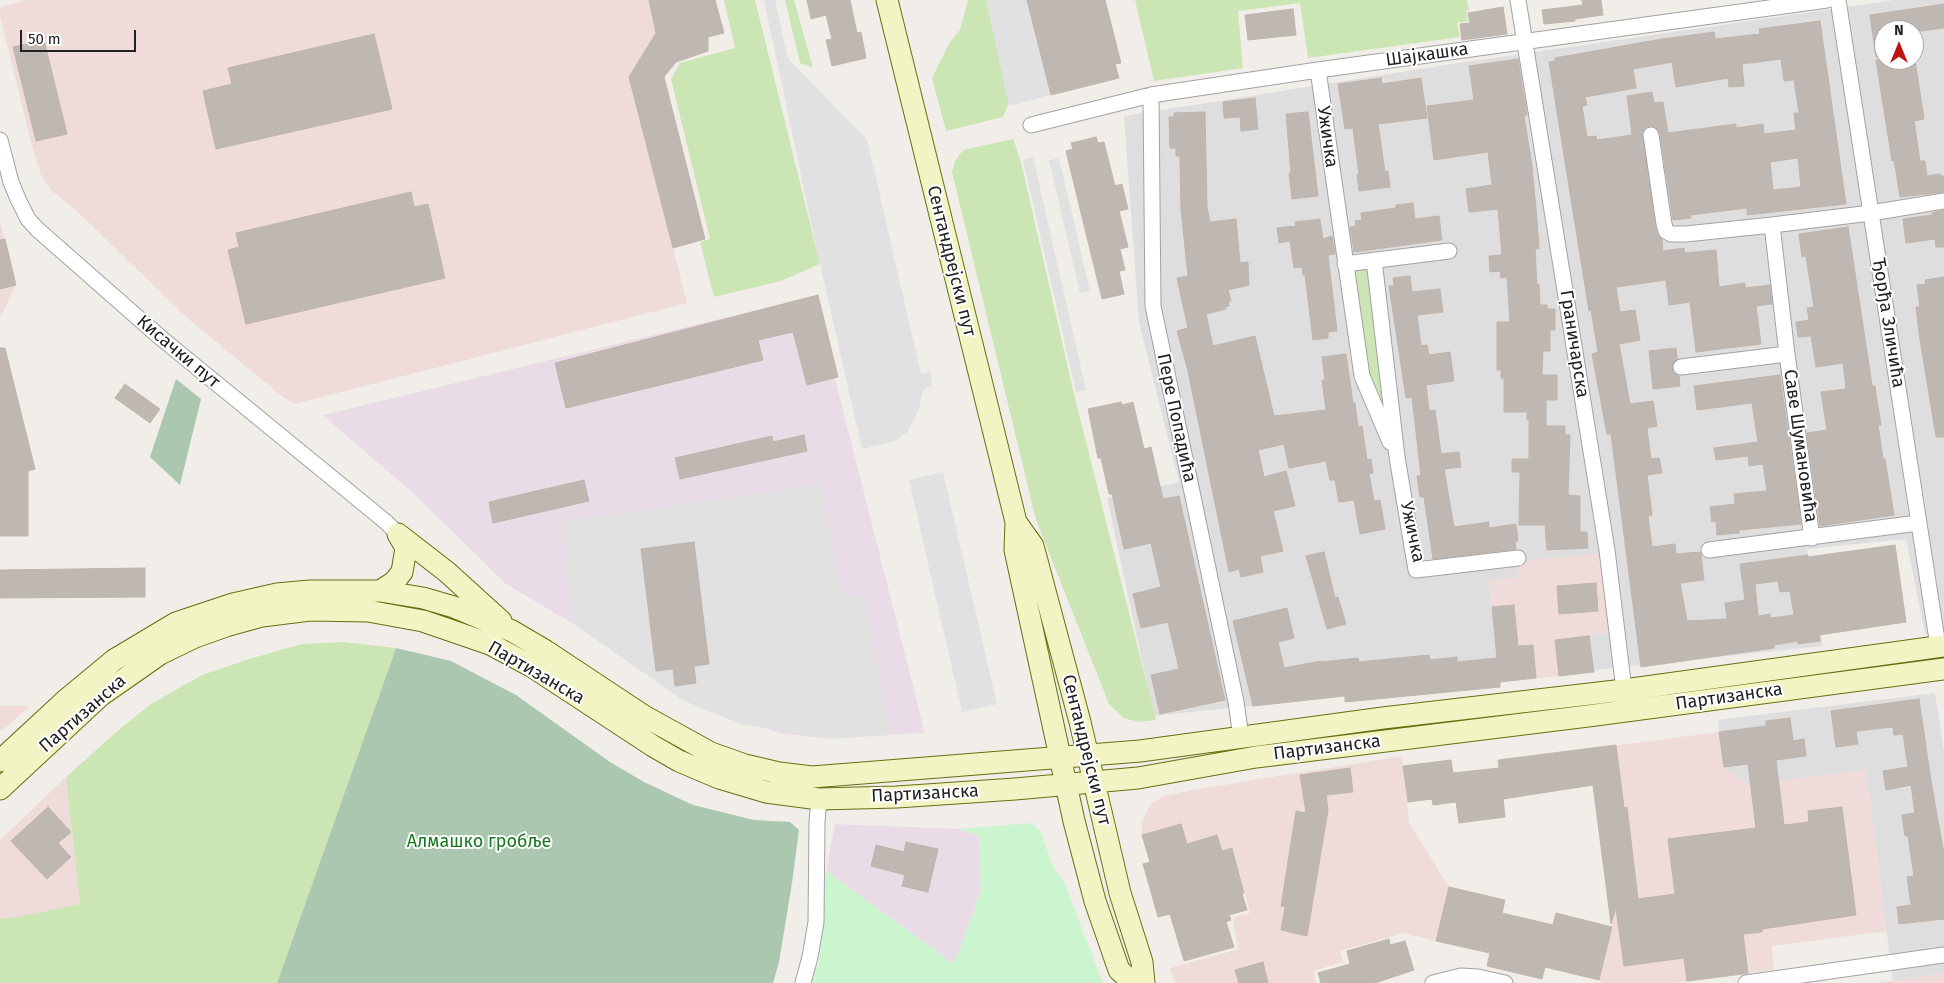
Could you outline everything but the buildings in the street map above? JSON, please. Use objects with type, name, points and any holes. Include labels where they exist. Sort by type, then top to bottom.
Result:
[{"type":"main road","name":"Сентандрејски пут","points":[[888,0],[1016,522],[1014,550],[1065,785],[1095,901],[1119,970],[1133,983]]},
{"type":"main road","name":"Сентандрејски пут","points":[[1016,522],[1033,546],[1088,755],[1120,893],[1142,962],[1144,983]]},
{"type":"main road","points":[[380,591],[394,582],[402,572],[406,548],[398,534]]},
{"type":"main road","points":[[398,534],[447,572],[512,631]]},
{"type":"main road","name":"Партизанска","points":[[0,760],[68,698],[114,660],[176,623],[233,604],[277,594],[338,590],[380,591],[423,598],[454,608],[512,631],[671,732],[711,753],[744,765],[779,773],[812,777],[1140,750],[1624,690],[1941,646]]},
{"type":"main road","name":"Партизанска","points":[[0,789],[100,696],[160,654],[194,637],[226,626],[262,616],[310,610],[368,611],[423,621],[490,644],[531,666],[679,761],[719,778],[766,792],[819,798],[897,797],[1138,778],[1256,757],[1944,670]]},
{"type":"street","name":"Граничарска","points":[[1518,0],[1607,550],[1624,690]]},
{"type":"street","name":"Шајкашка","points":[[1031,125],[1151,96],[1318,70],[1827,0]]},
{"type":"street","name":"Ђорђа Зличића","points":[[1838,0],[1918,523],[1941,646]]},
{"type":"street","name":"Ужичка","points":[[1318,70],[1362,376],[1397,457]]},
{"type":"street","name":"Пере Попадића","points":[[1151,96],[1152,306],[1230,674],[1241,737]]},
{"type":"street","points":[[1651,135],[1664,224],[1666,231],[1671,234],[1772,225],[1871,213],[1944,201]]},
{"type":"street","name":"Кисачки пут","points":[[0,140],[11,182],[18,199],[28,219],[37,229],[161,338],[386,522],[398,534]]},
{"type":"street","name":"Саве Шумановића","points":[[1772,225],[1812,538]]},
{"type":"street","points":[[1345,264],[1449,251]]},
{"type":"street","name":"Ужичка","points":[[1374,260],[1397,457],[1416,570],[1518,558]]},
{"type":"street","name":"Саве Шумановића","points":[[1680,367],[1787,354]]},
{"type":"street","name":"Саве Шумановића","points":[[1709,550],[1918,523]]},
{"type":"street","points":[[802,983],[810,957],[816,922],[819,798]]},
{"type":"street","points":[[1746,983],[1944,955]]},
{"type":"street","points":[[1433,983],[1461,976],[1478,977],[1505,983]]},
{"type":"shaded area","points":[[28,0],[715,0],[724,33],[708,37],[676,62],[664,77],[705,239],[673,248],[687,303],[295,404],[283,397],[186,317],[81,215],[51,190],[41,175],[0,16],[0,7]]},
{"type":"shaded area","points":[[764,0],[775,0],[788,59],[867,139],[921,374],[931,372],[932,386],[923,390],[919,409],[908,431],[895,441],[862,449],[817,251]]},
{"type":"shaded area","points":[[986,0],[1027,0],[1051,95],[1009,106]]},
{"type":"shaded area","points":[[1895,0],[1944,0],[1944,631],[1925,634],[1906,539],[1807,549],[1823,646],[1154,716],[1107,498],[1179,482],[1139,322],[1124,116],[1452,64]]},
{"type":"shaded area","points":[[1033,157],[1086,390],[1076,392],[1023,160]]},
{"type":"shaded area","points":[[1059,158],[1090,291],[1080,293],[1049,160]]},
{"type":"shaded area","points":[[0,221],[16,285],[0,318]]},
{"type":"shaded area","points":[[818,295],[838,377],[835,379],[925,733],[821,738],[780,733],[682,696],[644,673],[582,629],[506,584],[415,495],[323,415]]},
{"type":"shaded area","points":[[943,472],[997,704],[962,712],[909,480]]},
{"type":"shaded area","points":[[821,484],[841,594],[865,596],[890,735],[831,739],[741,724],[684,701],[573,623],[562,522]]},
{"type":"shaded area","points":[[1600,554],[1610,633],[1555,640],[1559,676],[1499,682],[1488,580],[1518,577],[1518,561]]},
{"type":"shaded area","points":[[1935,693],[1944,752],[1944,973],[1893,981],[1866,770],[1750,785],[1724,767],[1718,720]]},
{"type":"shaded area","points":[[0,706],[30,706],[0,732]]},
{"type":"shaded area","points":[[1719,732],[1724,767],[1750,785],[1866,770],[1887,931],[1772,946],[1774,970],[1673,983],[1602,983],[1599,980],[1612,927],[1596,808],[1596,748]]},
{"type":"shaded area","points":[[1402,756],[1409,823],[1449,887],[1436,941],[1403,933],[1340,951],[1343,962],[1313,971],[1316,983],[1175,983],[1170,968],[1239,949],[1233,924],[1235,917],[1250,913],[1233,848],[1222,851],[1217,835],[1187,844],[1142,835],[1142,821],[1150,805],[1164,796],[1193,790]]},
{"type":"shaded area","points":[[66,777],[80,904],[0,919],[0,840]]},
{"type":"shaded area","points":[[835,824],[958,829],[979,835],[981,891],[954,964],[826,871]]},
{"type":"shaded area","points":[[1944,973],[1944,983],[1877,983]]},
{"type":"green space","points":[[724,0],[755,0],[820,264],[781,281],[714,297],[700,242],[710,239],[671,79],[680,63],[735,48]]},
{"type":"green space","points":[[785,0],[794,0],[813,68],[800,63]]},
{"type":"green space","points":[[968,0],[988,0],[1012,95],[1003,117],[946,131],[932,78],[950,42],[960,30]]},
{"type":"green space","points":[[1135,0],[1467,0],[1469,10],[1466,10],[1468,21],[1457,23],[1460,37],[1308,58],[1300,3],[1238,11],[1243,68],[1154,81]]},
{"type":"green space","points":[[1013,139],[1021,162],[1073,390],[1156,720],[1139,722],[1123,718],[1109,704],[1036,520],[952,172],[955,161],[963,150]]},
{"type":"green space","points":[[1371,266],[1390,433],[1366,375],[1351,268]]},
{"type":"green space","points":[[176,379],[201,399],[180,485],[150,457]]},
{"type":"green space","points":[[343,642],[396,648],[277,983],[0,983],[0,919],[80,904],[66,777],[151,704],[202,675],[302,644]]},
{"type":"green space","name":"Алмашко гробље","points":[[396,648],[451,661],[516,695],[610,762],[644,782],[693,805],[754,820],[790,822],[799,830],[779,962],[773,983],[277,983]]},
{"type":"green space","points":[[1032,823],[1040,831],[1053,866],[1064,882],[1103,983],[811,983],[819,961],[821,947],[826,871],[954,964],[981,891],[979,835],[958,829]]}]
